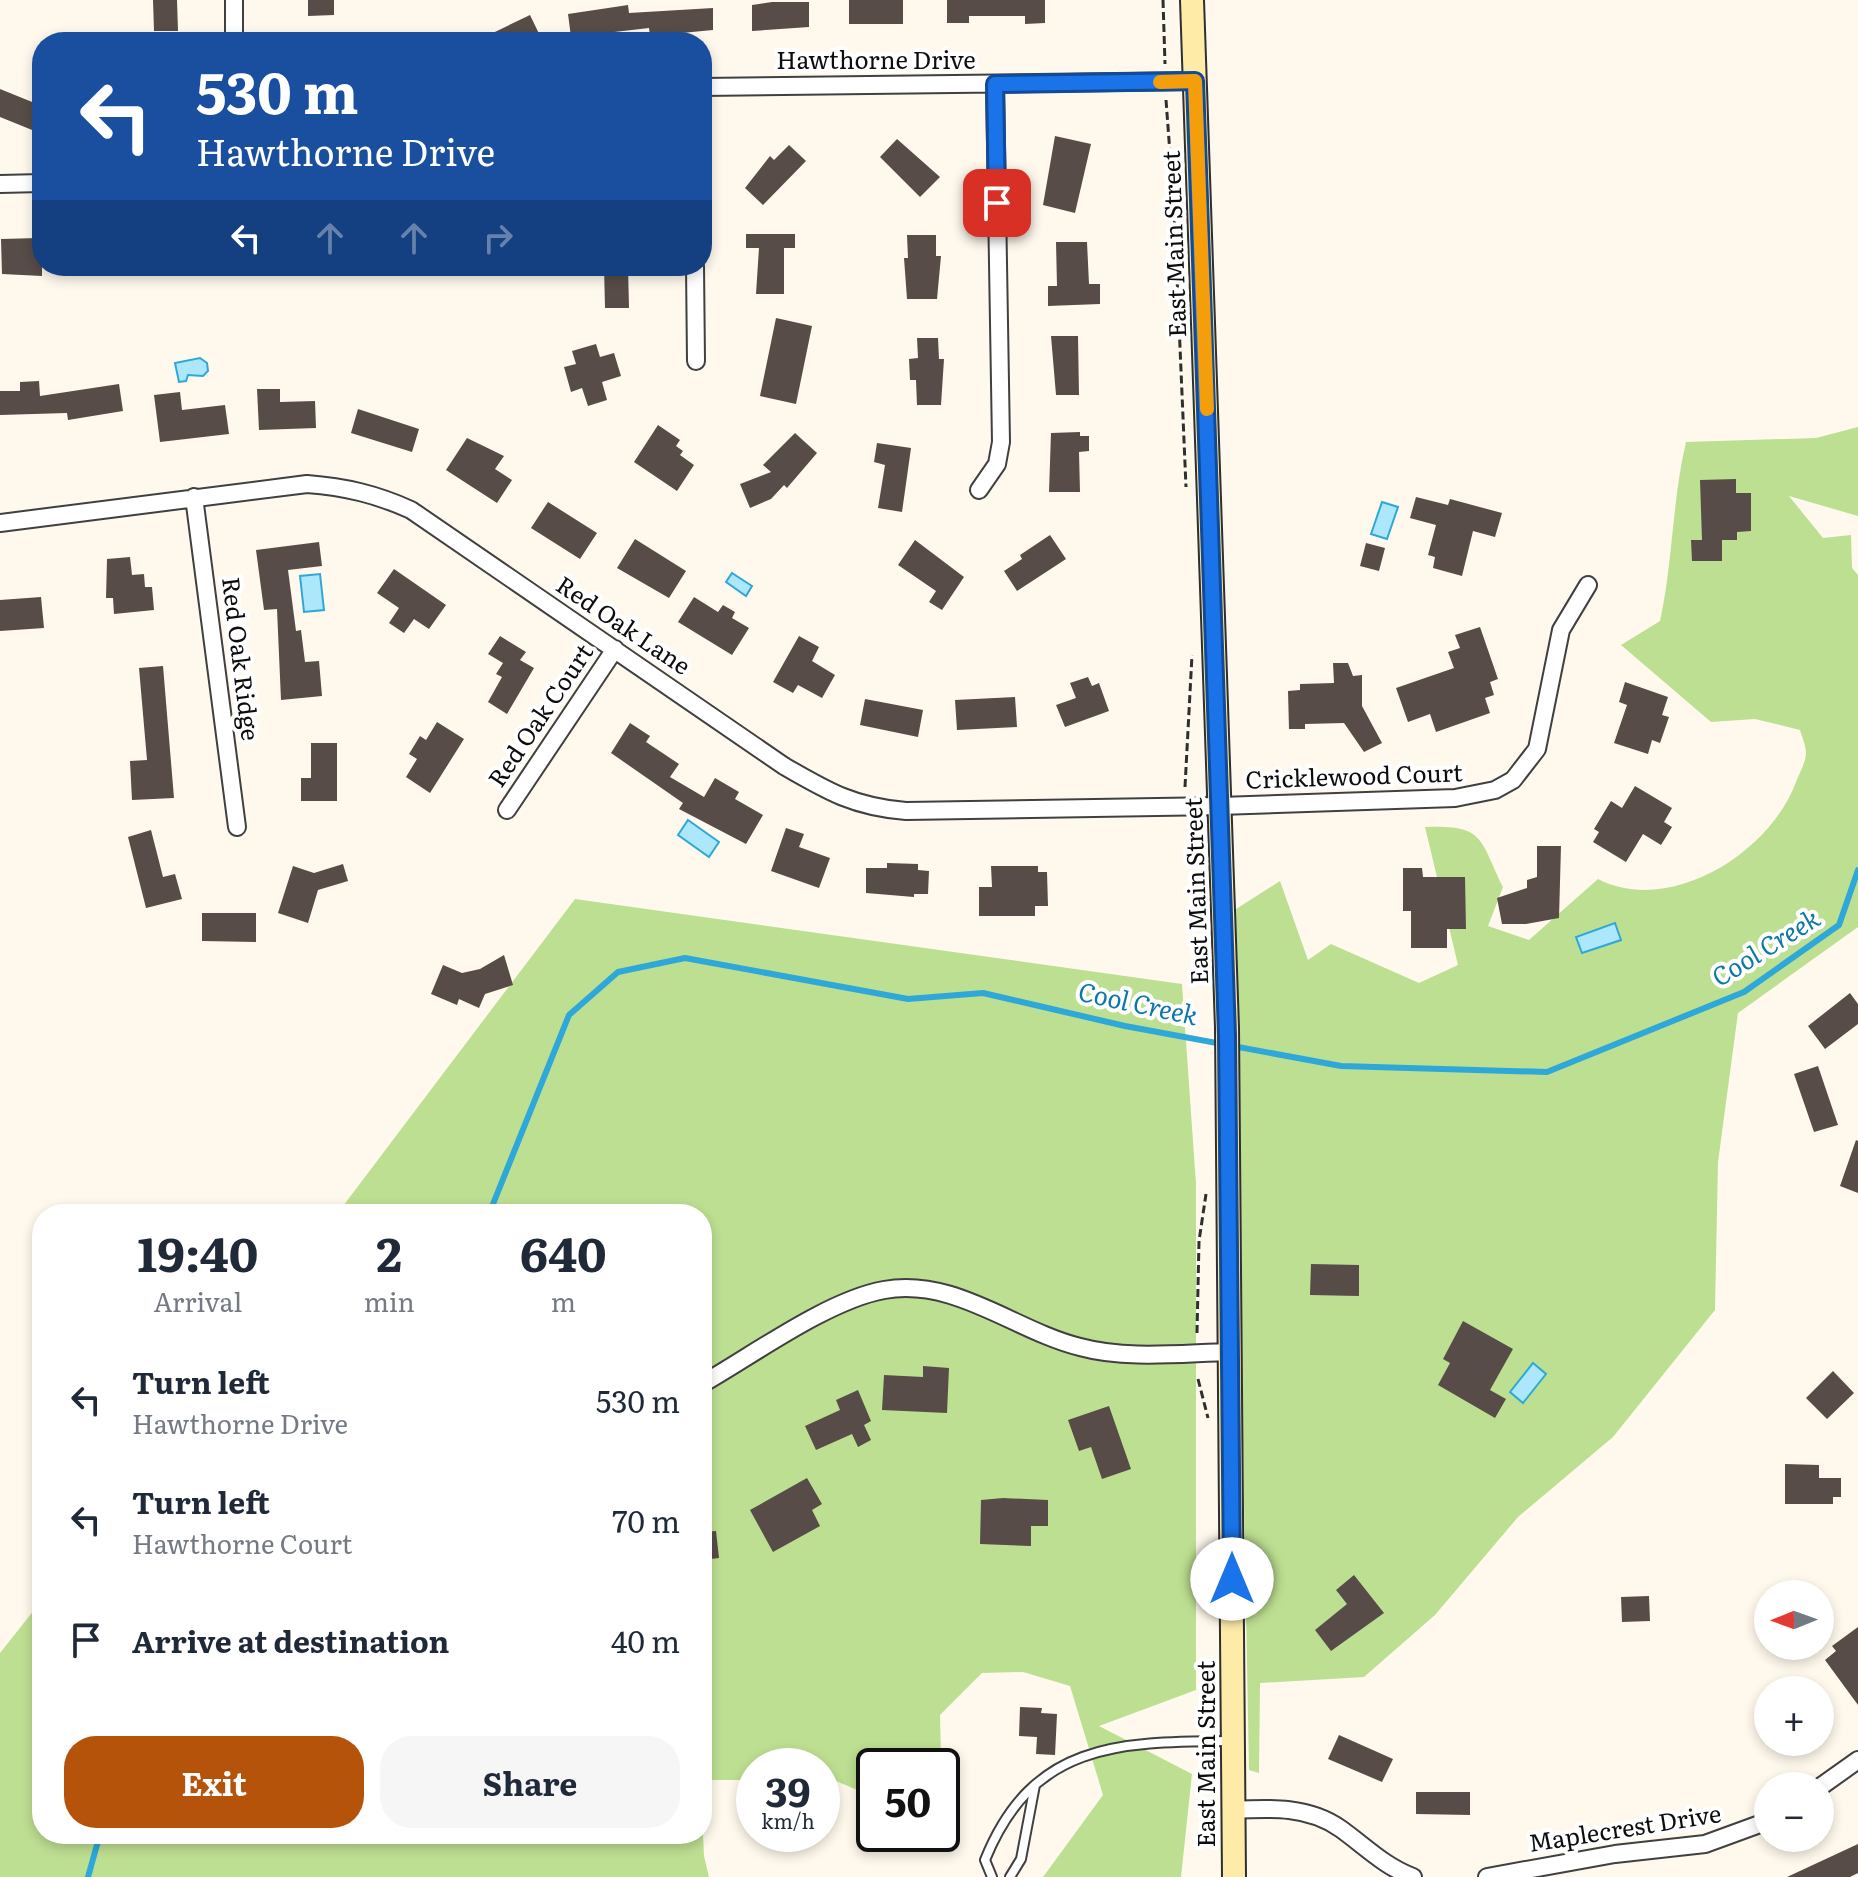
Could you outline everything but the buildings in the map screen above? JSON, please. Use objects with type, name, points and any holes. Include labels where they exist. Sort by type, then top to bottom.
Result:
[{"type":"main road","name":"East Main Street","points":[[1192,0],[1227,1045],[1234,1877]]},
{"type":"street","points":[[234,0],[234,32]]},
{"type":"street","name":"Hawthorne Drive","points":[[712,87],[1195,81]]},
{"type":"street","points":[[979,490],[997,464],[1001,442],[995,84]]},
{"type":"street","points":[[0,184],[32,183]]},
{"type":"street","points":[[695,276],[696,361]]},
{"type":"street","name":"Red Oak Lane","points":[[0,523],[307,484],[345,487],[382,496],[411,510],[784,766],[841,799],[878,809],[906,811],[1220,806]]},
{"type":"street","name":"Red Oak Ridge","points":[[194,497],[237,827]]},
{"type":"street","name":"Cricklewood Court","points":[[1220,806],[1455,798],[1495,790],[1513,780],[1537,749],[1561,630],[1588,585]]},
{"type":"street","name":"Red Oak Court","points":[[507,810],[615,649]]},
{"type":"street","points":[[712,1378],[825,1311],[887,1289],[930,1291],[973,1302],[1045,1338],[1111,1353],[1231,1352]]},
{"type":"street","points":[[1834,1777],[1858,1760]]},
{"type":"street","points":[[1233,1810],[1274,1808],[1309,1814],[1340,1828],[1394,1870],[1413,1877]]},
{"type":"street","name":"Maplecrest Drive","points":[[1487,1877],[1615,1854],[1705,1844],[1754,1826]]},
{"type":"lane","points":[[992,1877],[985,1860],[997,1832],[1020,1797],[1061,1765],[1105,1749],[1233,1741]]},
{"type":"lane","points":[[1010,1877],[1021,1859],[1035,1784]]},
{"type":"path","points":[[1163,0],[1165,68]]},
{"type":"path","points":[[1166,99],[1187,494]]},
{"type":"path","points":[[1185,787],[1192,649]]},
{"type":"path","points":[[1197,1333],[1199,1241],[1208,1185]]},
{"type":"green space","points":[[1858,427],[1858,516],[1789,496],[1823,538],[1851,535],[1852,568],[1858,575],[1858,927],[1738,1013],[1718,1162],[1715,1310],[1613,1437],[1518,1517],[1435,1615],[1364,1677],[1260,1683],[1259,1773],[1249,1770],[1233,911],[1280,881],[1308,960],[1331,944],[1419,983],[1458,965],[1425,827],[1459,829],[1478,838],[1503,887],[1488,926],[1529,940],[1598,879],[1626,888],[1656,889],[1685,883],[1714,871],[1741,854],[1783,808],[1796,782],[1806,753],[1800,730],[1755,719],[1711,722],[1621,645],[1660,621],[1686,442],[1816,438]]},
{"type":"green space","points":[[575,899],[1182,984],[1196,1184],[1196,1690],[1099,1726],[1192,1774],[1181,1877],[1043,1877],[1103,1795],[1070,1686],[1023,1672],[982,1673],[940,1715],[941,1748],[856,1748],[856,1789],[840,1783],[840,1748],[736,1748],[736,1780],[712,1780],[712,1204],[345,1204]]},
{"type":"green space","points":[[32,1613],[32,1844],[703,1844],[709,1877],[0,1877],[0,1653]]},
{"type":"water","points":[[200,358],[207,363],[208,371],[203,376],[188,375],[186,381],[179,382],[175,363]]},
{"type":"water","points":[[1382,502],[1398,507],[1387,539],[1371,534]]},
{"type":"water","points":[[732,573],[752,586],[746,596],[726,582]]},
{"type":"water","points":[[320,574],[324,610],[304,612],[300,576]]},
{"type":"water","points":[[688,820],[719,842],[709,857],[678,835]]},
{"type":"water","points":[[1615,923],[1621,940],[1582,953],[1576,937]]},
{"type":"water","points":[[1533,1363],[1546,1374],[1523,1403],[1510,1392]]},
{"type":"waterway","name":"Cool Creek","points":[[493,1204],[569,1015],[618,972],[685,958],[908,999],[983,993],[1125,1026],[1341,1066],[1547,1072],[1744,992],[1839,925],[1858,870]]},
{"type":"waterway","name":"Cool Creek","points":[[88,1877],[97,1844]]},
{"type":"slow traffic","points":[[1160,82],[1195,81],[1207,409]]},
{"type":"route","points":[[997,203],[995,84],[1195,81],[1227,1035],[1232,1579]]}]
